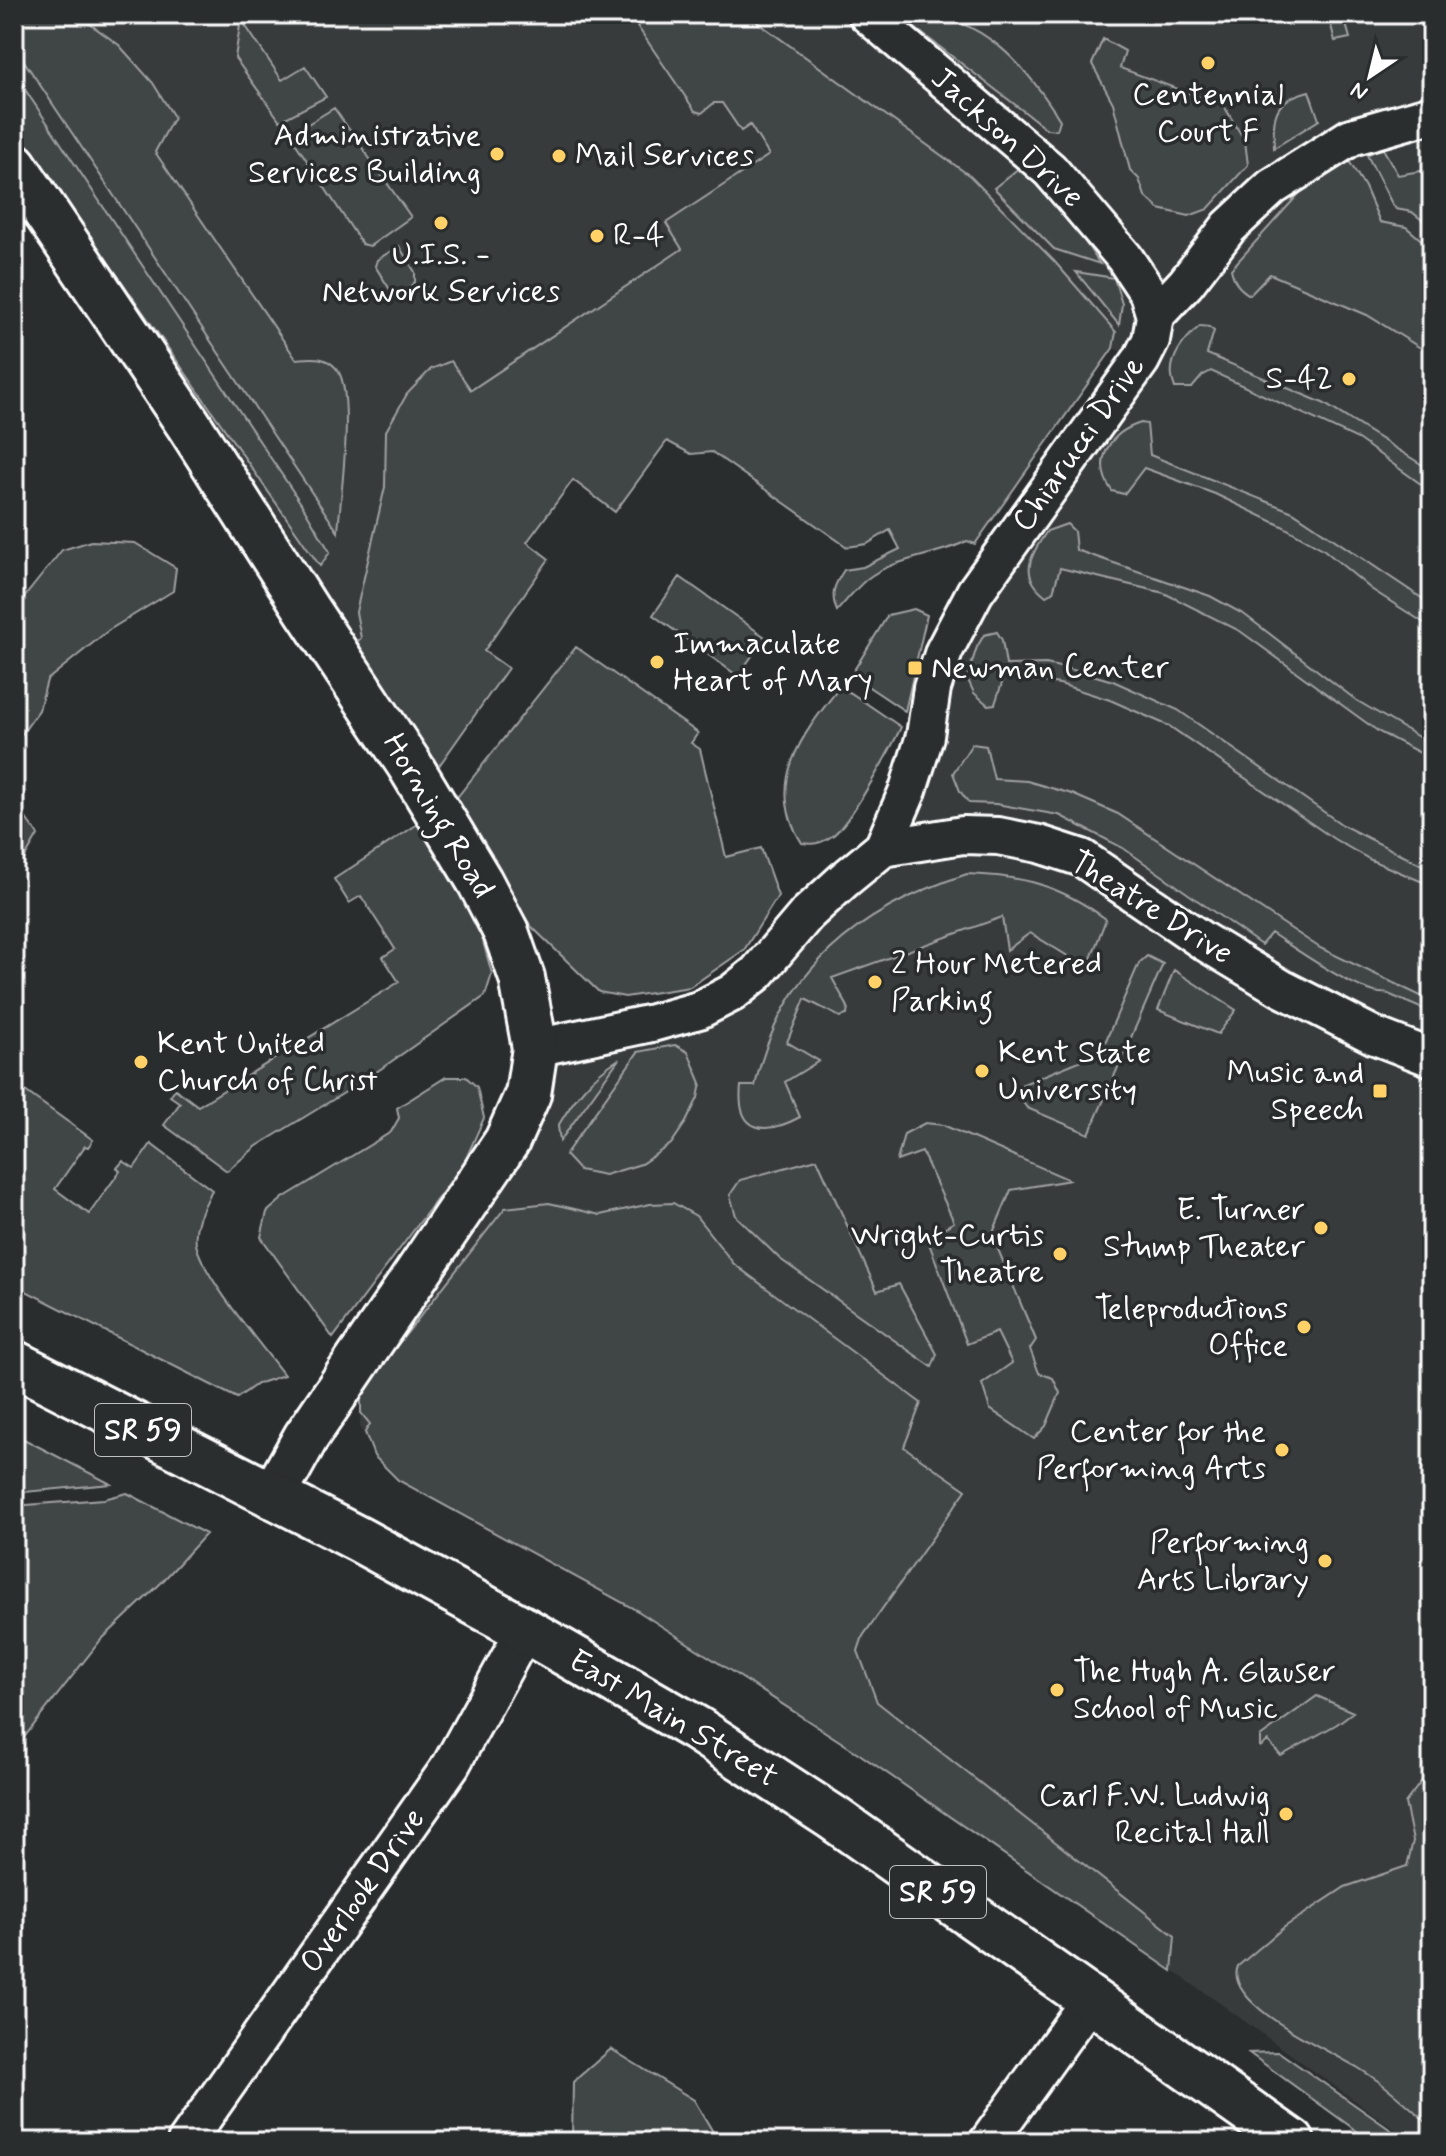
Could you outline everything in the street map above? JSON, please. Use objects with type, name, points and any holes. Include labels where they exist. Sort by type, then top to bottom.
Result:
[{"type":"street","name":"Jackson Drive","points":[[867,14],[1050,170],[1124,257],[1148,293],[1155,316]]},
{"type":"street","name":"Chiarucci Drive","points":[[883,848],[921,750],[932,688],[944,651],[975,592],[1141,360],[1151,340],[1155,316],[1186,283],[1229,227],[1272,187],[1351,137],[1432,114]]},
{"type":"street","name":"Horning Road","points":[[14,165],[189,425],[437,809],[506,932],[522,978],[535,1048],[528,1094],[507,1141],[306,1437],[273,1496]]},
{"type":"street","name":"Theatre Drive","points":[[883,848],[963,835],[986,836],[1039,844],[1082,858],[1203,941],[1281,988],[1375,1036],[1432,1058]]},
{"type":"street","points":[[535,1048],[699,1010],[732,993],[757,973],[807,914],[883,848]]},
{"type":"street","name":"East Main Street","points":[[14,1363],[525,1630],[697,1729],[832,1817],[1292,2142]]},
{"type":"street","name":"Overlook Drive","points":[[186,2142],[451,1765],[525,1630]]},
{"type":"street","points":[[988,2142],[1090,2000]]},
{"type":"shaded area","name":"Kent State University","points":[[14,14],[1432,14],[1432,2142],[1412,2142],[1218,2002],[858,1753],[638,1611],[398,1480],[374,1456],[360,1427],[361,1392],[535,1048],[699,1010],[883,848],[932,688],[1140,360],[1113,348],[643,318],[351,675],[14,168]]},
{"type":"shaded area","points":[[14,14],[76,14],[119,45],[153,83],[174,117],[155,152],[296,359],[322,359],[336,368],[342,380],[346,421],[338,532],[14,46]]},
{"type":"shaded area","points":[[629,14],[746,14],[970,176],[1054,261],[1116,332],[1113,348],[975,544],[967,541],[889,566],[863,583],[837,611],[834,590],[844,570],[863,567],[900,549],[890,530],[867,544],[847,547],[712,452],[691,454],[667,441],[615,512],[573,480],[527,542],[549,559],[484,651],[508,668],[436,770],[353,646],[361,638],[356,612],[385,487],[386,431],[407,394],[431,369],[451,361],[471,390],[682,249],[666,223],[769,155],[750,125],[741,131],[722,103],[714,103],[702,113],[695,111]]},
{"type":"shaded area","points":[[914,14],[938,16],[961,23],[1000,47],[1047,100],[1060,120],[1057,130],[1047,129],[915,28],[911,23]]},
{"type":"shaded area","points":[[1328,14],[1343,14],[1350,38],[1335,41]]},
{"type":"shaded area","points":[[241,19],[282,80],[305,66],[326,97],[280,121],[235,58]]},
{"type":"shaded area","points":[[1103,39],[1125,51],[1120,68],[1224,106],[1245,141],[1248,165],[1208,209],[1189,216],[1159,209],[1145,196],[1139,179],[1130,170],[1113,103],[1092,64]]},
{"type":"shaded area","points":[[14,73],[304,508],[330,552],[320,566],[14,127]]},
{"type":"shaded area","points":[[1309,91],[1319,120],[1274,148],[1278,110],[1288,99]]},
{"type":"shaded area","points":[[334,108],[411,217],[370,246],[362,244],[292,138],[295,132]]},
{"type":"shaded area","points":[[1382,147],[1398,175],[1432,169],[1432,228],[1412,212],[1396,209],[1391,202],[1367,155]]},
{"type":"shaded area","points":[[1349,161],[1365,187],[1380,222],[1406,227],[1432,249],[1432,355],[1367,315],[1270,274],[1250,295],[1240,288],[1234,278],[1231,269],[1306,186]]},
{"type":"shaded area","points":[[1020,167],[1076,229],[1100,264],[1054,249],[994,188]]},
{"type":"shaded area","points":[[399,246],[415,272],[415,282],[396,299],[375,266],[377,260]]},
{"type":"shaded area","points":[[1076,272],[1114,278],[1122,304],[1119,325]]},
{"type":"shaded area","points":[[1200,326],[1214,331],[1207,354],[1323,403],[1432,471],[1432,492],[1358,439],[1211,371],[1192,388],[1175,388],[1172,370],[1176,354]]},
{"type":"shaded area","points":[[1141,423],[1147,424],[1150,455],[1293,512],[1432,605],[1432,628],[1371,589],[1323,549],[1215,494],[1144,468],[1124,494],[1112,491],[1103,470],[1107,450],[1120,434]]},
{"type":"shaded area","points":[[1067,524],[1074,531],[1076,550],[1210,596],[1245,615],[1356,700],[1432,745],[1432,759],[1379,732],[1240,631],[1164,593],[1060,568],[1053,592],[1046,596],[1032,580],[1032,557],[1047,531]]},
{"type":"shaded area","points":[[91,541],[135,543],[176,568],[173,591],[109,630],[47,680],[39,710],[14,745],[14,610],[62,550]]},
{"type":"shaded area","points":[[680,577],[765,637],[738,676],[653,615]]},
{"type":"shaded area","points":[[914,609],[927,615],[905,711],[851,675],[888,615]]},
{"type":"shaded area","points":[[997,632],[1002,640],[1006,665],[1046,664],[1082,672],[1113,681],[1178,710],[1344,826],[1432,870],[1432,886],[1371,860],[1334,839],[1169,726],[1110,700],[1060,684],[1004,677],[995,704],[988,705],[974,693],[967,678],[984,635]]},
{"type":"shaded area","points":[[576,647],[698,733],[691,743],[700,749],[726,857],[761,848],[778,896],[744,950],[690,987],[625,997],[599,992],[531,926],[455,811],[455,800]]},
{"type":"shaded area","points":[[839,688],[901,727],[869,786],[839,829],[822,842],[802,843],[791,821],[787,780],[801,742]]},
{"type":"shaded area","points":[[972,744],[986,746],[994,779],[1027,781],[1072,794],[1118,814],[1320,948],[1427,999],[1432,993],[1432,1013],[1386,993],[1361,987],[1271,933],[1261,945],[1123,848],[1059,815],[996,804],[969,803],[953,773]]},
{"type":"shaded area","points":[[14,802],[38,835],[23,861],[14,860]]},
{"type":"shaded area","points":[[421,822],[476,916],[492,974],[485,996],[362,1082],[257,1146],[227,1171],[164,1125],[180,1103],[170,1096],[175,1089],[198,1106],[399,982],[383,957],[395,949],[361,896],[349,903],[334,879]]},
{"type":"shaded area","points":[[967,874],[1040,884],[1089,907],[1106,919],[1090,961],[1076,961],[1030,933],[1007,950],[1002,917],[832,978],[848,1007],[847,1015],[840,1017],[805,999],[787,1042],[819,1061],[785,1082],[800,1117],[765,1128],[748,1121],[743,1113],[741,1086],[755,1086],[767,1045],[783,1009],[805,978],[830,950],[859,926],[928,888]]},
{"type":"shaded area","points":[[1147,956],[1163,964],[1089,1134],[1027,1108],[1019,1097],[1021,1085],[1101,1052],[1139,963]]},
{"type":"shaded area","points":[[1174,970],[1236,1010],[1218,1034],[1158,1010]]},
{"type":"shaded area","points":[[675,1045],[688,1052],[701,1083],[698,1098],[671,1144],[641,1164],[605,1175],[579,1170],[565,1155],[638,1052]]},
{"type":"shaded area","points":[[619,1059],[560,1141],[558,1126],[570,1107],[592,1081]]},
{"type":"shaded area","points":[[446,1077],[466,1077],[477,1087],[484,1118],[464,1163],[333,1338],[261,1237],[267,1212],[283,1198],[391,1132],[399,1118],[397,1108]]},
{"type":"shaded area","points":[[14,1083],[93,1140],[88,1147],[85,1146],[55,1189],[89,1214],[120,1171],[117,1168],[123,1161],[134,1168],[151,1144],[212,1190],[196,1230],[196,1244],[201,1258],[234,1311],[284,1375],[257,1384],[237,1398],[14,1285]]},
{"type":"shaded area","points":[[925,1123],[943,1125],[1070,1180],[1011,1190],[992,1235],[1036,1340],[1030,1349],[1039,1373],[1053,1378],[1060,1393],[1046,1426],[1034,1439],[990,1409],[982,1384],[1012,1363],[997,1332],[967,1344],[927,1238],[954,1222],[922,1152],[897,1161],[904,1134]]},
{"type":"shaded area","points":[[817,1159],[877,1291],[899,1284],[937,1354],[932,1367],[780,1259],[736,1216],[730,1195],[740,1180]]},
{"type":"shaded area","points":[[549,1203],[600,1215],[650,1204],[673,1203],[696,1216],[734,1264],[921,1403],[904,1447],[966,1490],[863,1636],[858,1651],[877,1702],[1175,1936],[1172,1971],[858,1753],[638,1611],[398,1480],[374,1456],[365,1432],[370,1424],[361,1413],[361,1392],[505,1208]]},
{"type":"shaded area","points":[[14,1434],[111,1484],[14,1493]]},
{"type":"shaded area","points":[[127,1493],[206,1534],[161,1583],[100,1641],[14,1750],[14,1506],[104,1499]]},
{"type":"shaded area","points":[[1317,1696],[1353,1712],[1281,1756],[1268,1741],[1260,1747],[1260,1737]]},
{"type":"shaded area","points":[[1427,1774],[1432,1777],[1432,2128],[1370,2075],[1262,2011],[1238,1981],[1238,1966],[1283,1928],[1345,1887],[1407,1866],[1413,1841],[1405,1803]]},
{"type":"shaded area","points":[[611,2049],[694,2100],[719,2142],[572,2142],[573,2082]]},
{"type":"shaded area","points":[[1279,2052],[1408,2142],[1372,2142],[1249,2053]]},
{"type":"place","name":"Centennial Court F","points":[[1208,63]]},
{"type":"place","name":"Administrative Services Building","points":[[497,154]]},
{"type":"place","name":"Mail Services","points":[[559,156]]},
{"type":"place","name":"U.I.S. - Network Services","points":[[441,223]]},
{"type":"place","name":"R-4","points":[[597,236]]},
{"type":"place","name":"S-42","points":[[1349,379]]},
{"type":"place","name":"Immaculate Heart of Mary","points":[[657,662]]},
{"type":"place","name":"Newman Center","points":[[915,668]]},
{"type":"place","name":"2 Hour Metered Parking","points":[[875,982]]},
{"type":"place","name":"Kent United Church of Christ","points":[[141,1062]]},
{"type":"place","name":"Kent State University","points":[[982,1071]]},
{"type":"place","name":"Music and Speech","points":[[1380,1091]]},
{"type":"place","name":"E. Turner Stump Theater","points":[[1321,1228]]},
{"type":"place","name":"Wright-Curtis Theatre","points":[[1060,1254]]},
{"type":"place","name":"Teleproductions Office","points":[[1304,1327]]},
{"type":"place","name":"Center for the Performing Arts","points":[[1282,1450]]},
{"type":"place","name":"Performing Arts Library","points":[[1325,1561]]},
{"type":"place","name":"The Hugh A. Glauser School of Music","points":[[1057,1690]]},
{"type":"place","name":"Carl F.W. Ludwig Recital Hall","points":[[1286,1814]]}]
